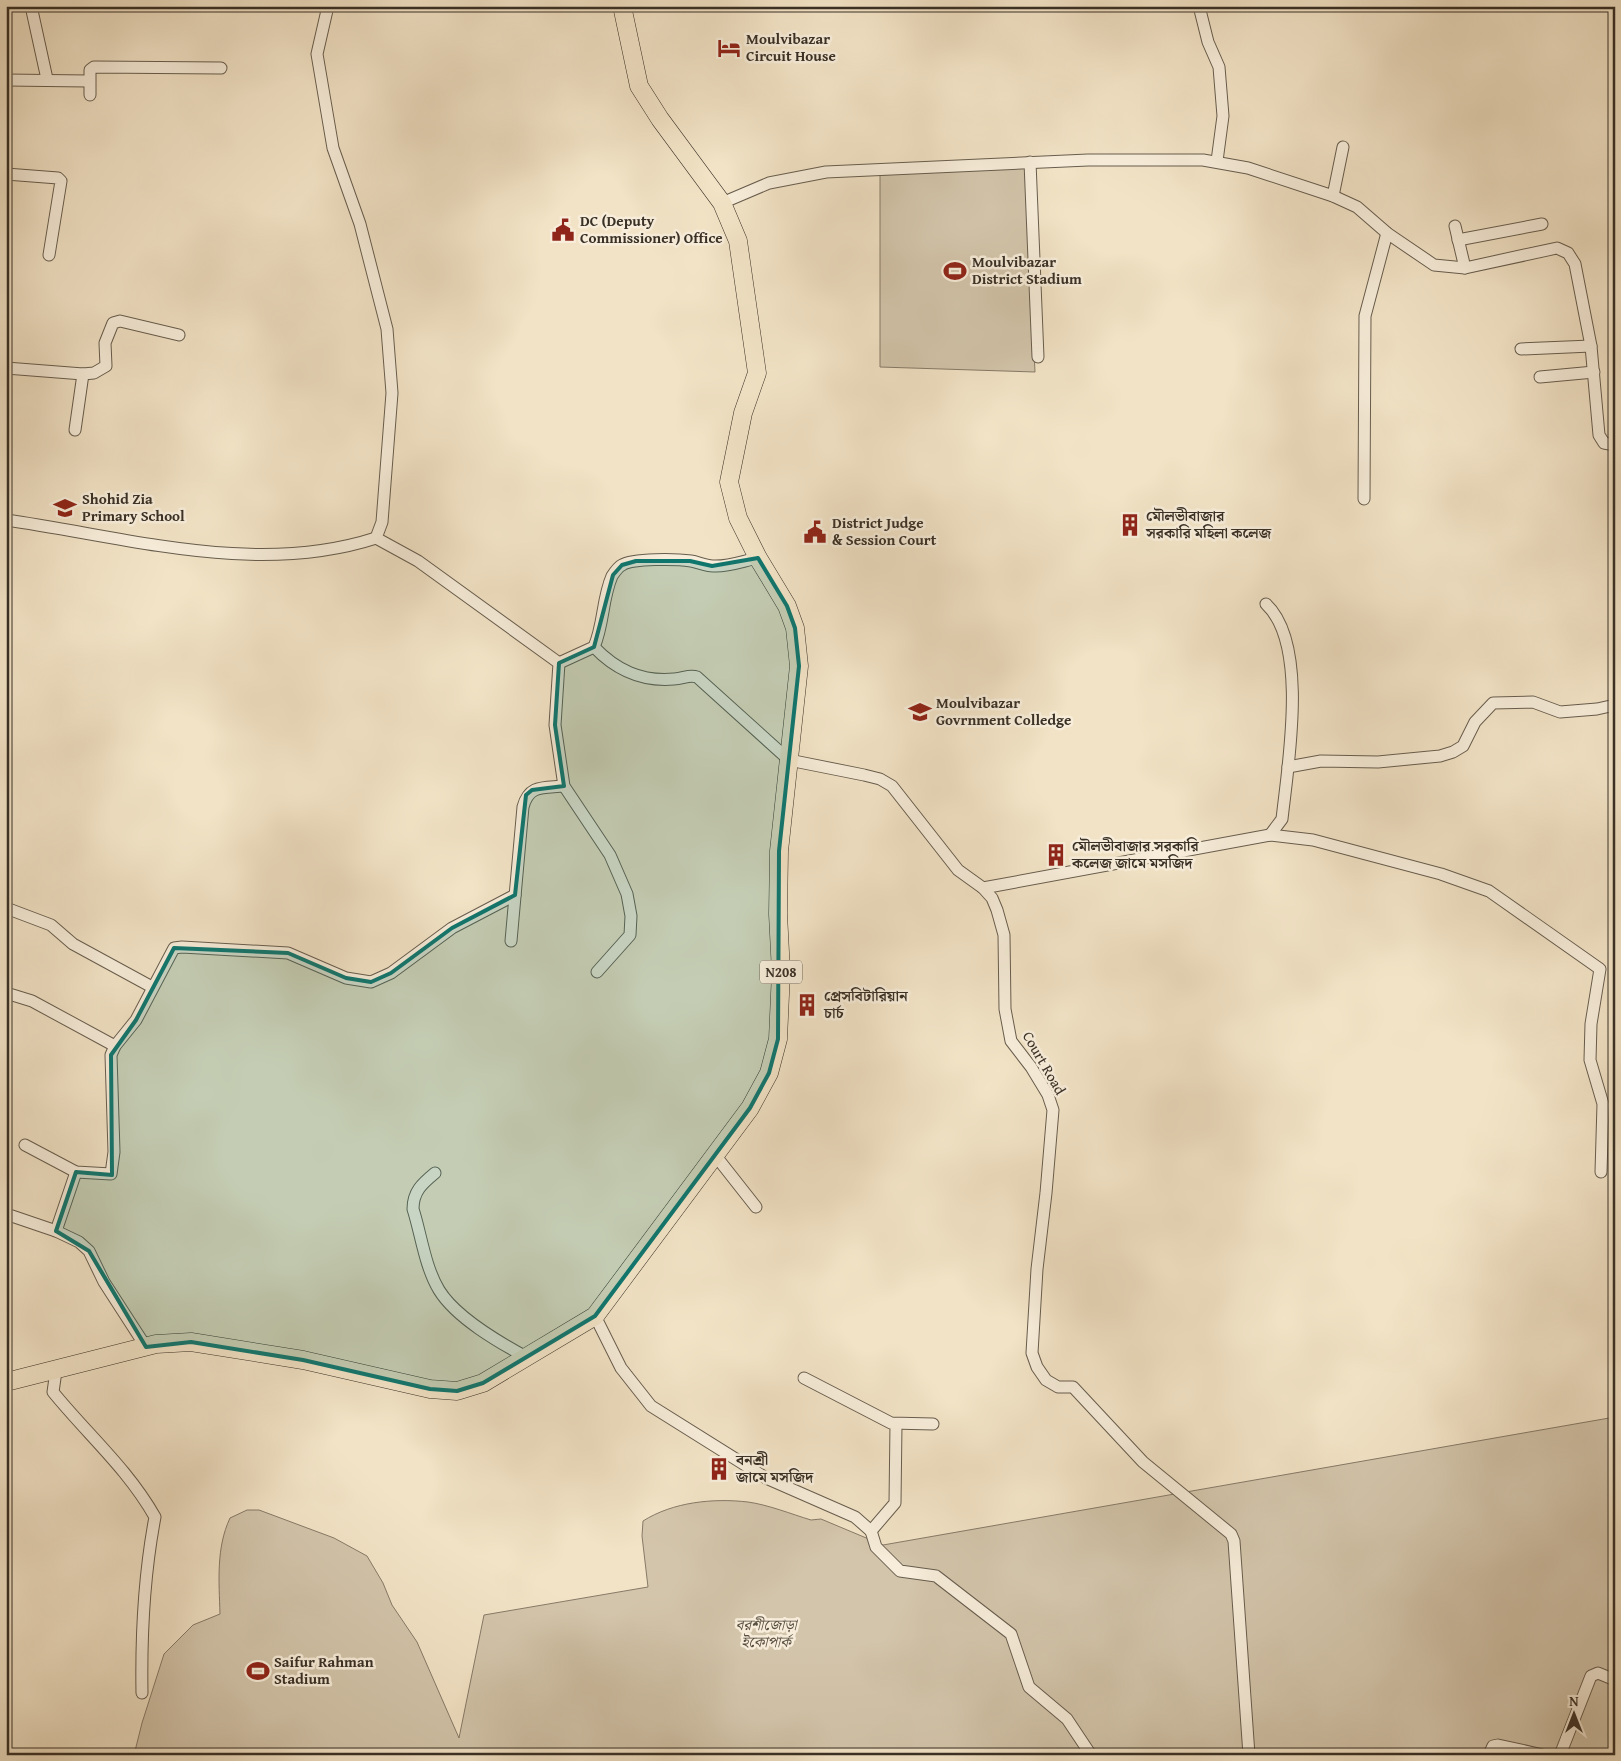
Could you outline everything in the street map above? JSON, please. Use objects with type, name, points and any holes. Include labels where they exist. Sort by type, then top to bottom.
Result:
[{"type":"highway","name":"N208","points":[[6,1382],[146,1347],[191,1342],[303,1360],[430,1389],[457,1391],[483,1383],[528,1358],[595,1316],[715,1155],[754,1100],[768,1073],[778,1039],[781,972],[779,851],[799,666],[795,628],[787,606],[758,558],[738,518],[729,482],[743,413],[757,372],[738,241],[722,203],[660,119],[640,86],[622,6]]},
{"type":"street","points":[[31,6],[47,79]]},
{"type":"street","points":[[328,6],[317,54],[333,148],[360,224],[387,329],[392,393],[382,522],[376,538]]},
{"type":"street","points":[[1199,6],[1208,42],[1219,67],[1224,116],[1218,161]]},
{"type":"street","points":[[90,95],[88,81],[90,70],[99,66],[221,68]]},
{"type":"street","points":[[6,80],[88,81]]},
{"type":"street","points":[[1333,196],[1343,147]]},
{"type":"street","points":[[722,203],[769,183],[826,172],[1088,160],[1218,161],[1248,168],[1333,196],[1357,207],[1387,233],[1434,265],[1465,268],[1557,248],[1568,253],[1575,264],[1591,346],[1600,440],[1615,445]]},
{"type":"street","points":[[1030,162],[1038,357]]},
{"type":"street","points":[[6,174],[58,178],[61,181],[48,255]]},
{"type":"street","points":[[1458,240],[1542,224]]},
{"type":"street","points":[[1455,226],[1465,268]]},
{"type":"street","points":[[1364,500],[1365,316],[1387,233]]},
{"type":"street","points":[[6,368],[82,374],[94,373],[106,366],[107,336],[113,324],[120,321],[179,335]]},
{"type":"street","points":[[1520,349],[1591,346]]},
{"type":"street","points":[[1540,377],[1594,372]]},
{"type":"street","points":[[75,430],[82,374]]},
{"type":"street","points":[[6,520],[227,554],[305,554],[353,546],[376,538],[426,566],[559,663]]},
{"type":"street","points":[[559,663],[594,647],[599,636],[606,595],[613,574],[622,564],[636,561],[690,561],[707,566],[724,566],[758,558]]},
{"type":"street","points":[[1266,604],[1275,613],[1287,640],[1293,692],[1282,819],[1270,835]]},
{"type":"street","points":[[594,647],[609,663],[633,675],[666,680],[692,675],[697,677],[789,760]]},
{"type":"street","points":[[559,663],[555,725],[564,786],[610,855],[627,894],[631,916],[630,935],[597,972]]},
{"type":"street","points":[[1288,767],[1321,761],[1378,762],[1446,754],[1463,746],[1475,722],[1492,703],[1532,702],[1560,712],[1597,709],[1615,705]]},
{"type":"street","name":"Court Road","points":[[789,760],[864,774],[880,779],[892,786],[958,870],[983,888],[992,898],[1004,935],[1005,1009],[1011,1041],[1031,1067],[1048,1095],[1053,1110],[1054,1125],[1037,1269],[1032,1353],[1037,1367],[1046,1380],[1058,1386],[1073,1387],[1143,1462],[1231,1534],[1234,1541],[1249,1755]]},
{"type":"street","points":[[511,941],[523,806],[526,795],[532,790],[564,786]]},
{"type":"street","points":[[983,888],[1270,835],[1313,840],[1441,874],[1489,891],[1600,969],[1591,1024],[1590,1060],[1603,1104],[1601,1172]]},
{"type":"street","points":[[25,1145],[76,1172],[111,1174],[114,1152],[111,1055],[115,1046],[136,1020],[168,955],[174,948],[288,953],[346,978],[371,982],[380,980],[452,928],[515,895]]},
{"type":"street","points":[[6,908],[51,925],[72,944],[152,987]]},
{"type":"street","points":[[6,993],[32,1001],[115,1046]]},
{"type":"street","points":[[715,1155],[756,1208]]},
{"type":"street","points":[[56,1231],[76,1172]]},
{"type":"street","points":[[435,1173],[420,1186],[414,1199],[414,1209],[438,1289],[449,1304],[500,1343],[528,1358]]},
{"type":"street","points":[[6,1214],[56,1231],[78,1242],[89,1251],[104,1282],[146,1347]]},
{"type":"street","points":[[595,1316],[622,1368],[651,1406],[766,1478],[855,1517],[871,1531],[876,1547],[900,1571],[936,1576],[1011,1634],[1029,1687],[1067,1719],[1091,1755]]},
{"type":"street","points":[[56,1371],[53,1392],[139,1489],[155,1517],[148,1554],[143,1606],[142,1693]]},
{"type":"street","points":[[804,1378],[896,1424],[933,1424]]},
{"type":"street","points":[[871,1531],[894,1503],[896,1424]]},
{"type":"street","points":[[1560,1755],[1591,1676],[1598,1673],[1615,1680]]},
{"type":"street","points":[[1489,1755],[1493,1746],[1543,1755]]},
{"type":"highlighted area","points":[[758,558],[787,606],[795,628],[799,666],[779,851],[778,1039],[769,1073],[750,1108],[595,1316],[483,1383],[457,1391],[430,1389],[303,1360],[191,1342],[146,1347],[89,1251],[56,1231],[76,1172],[112,1175],[111,1055],[136,1020],[174,948],[288,953],[346,978],[371,982],[391,973],[452,928],[515,895],[526,795],[532,790],[564,786],[555,725],[559,663],[594,647],[613,575],[622,565],[636,561],[690,561],[712,566]]},
{"type":"green space","name":"Moulvibazar District Stadium","points":[[1025,168],[1035,372],[880,367],[880,175]]},
{"type":"green space","name":"বরশীজোড়া ইকোপার্ক","points":[[1615,1417],[1615,1755],[134,1755],[164,1654],[193,1625],[220,1614],[219,1565],[222,1541],[230,1518],[247,1510],[259,1510],[334,1538],[367,1556],[383,1583],[392,1605],[417,1642],[459,1738],[484,1615],[648,1587],[642,1536],[643,1521],[667,1509],[707,1501],[756,1503],[811,1520],[821,1519],[883,1545]]},
{"type":"place","name":"Moulvibazar Circuit House","points":[[729,48]]},
{"type":"place","name":"DC (Deputy Commissioner) Office","points":[[563,230]]},
{"type":"place","name":"Moulvibazar District Stadium","points":[[955,271]]},
{"type":"place","name":"Shohid Zia Primary School","points":[[65,508]]},
{"type":"place","name":"মৌলভীবাজার সরকারি মহিলা কলেজ","points":[[1130,525]]},
{"type":"place","name":"District Judge & Session Court","points":[[815,532]]},
{"type":"place","name":"Moulvibazar Govrnment Colledge","points":[[920,712]]},
{"type":"place","name":"মৌলভীবাজার সরকারি কলেজ জামে মসজিদ","points":[[1056,855]]},
{"type":"place","name":"প্রেসবিটারিয়ান চার্চ","points":[[807,1005]]},
{"type":"place","name":"বনশ্রী জামে মসজিদ","points":[[719,1469]]},
{"type":"place","name":"Saifur Rahman Stadium","points":[[258,1671]]}]
